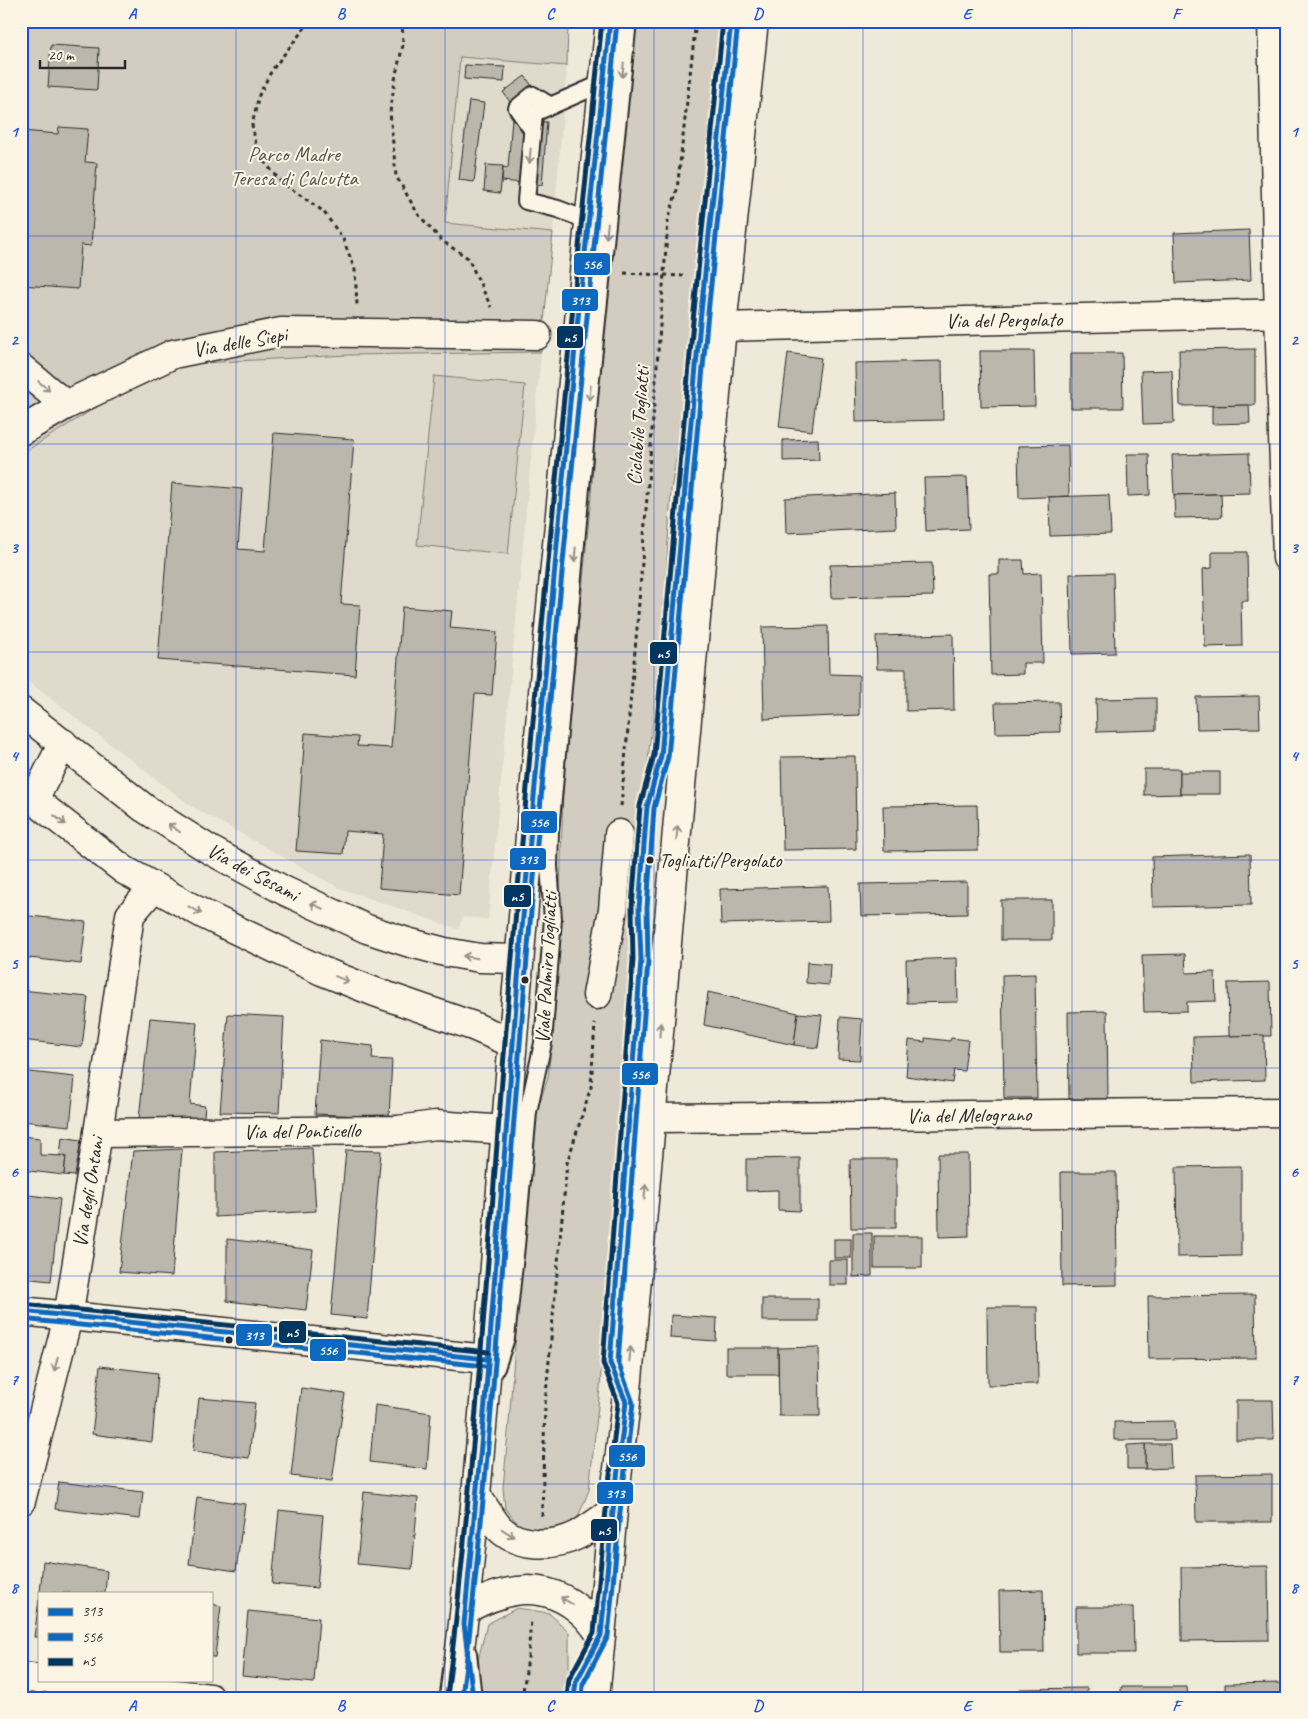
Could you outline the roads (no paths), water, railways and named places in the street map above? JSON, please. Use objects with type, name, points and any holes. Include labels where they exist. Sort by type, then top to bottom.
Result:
[{"type":"street","name":"Viale Palmiro Togliatti","points":[[454,1698],[465,1616],[477,1496],[519,959],[575,347],[610,21]]},
{"type":"street","points":[[595,1698],[613,1511],[626,1402],[722,327],[754,21]]},
{"type":"street","points":[[1272,21],[1283,313],[1287,558]]},
{"type":"street","name":"Via del Pergolato","points":[[722,327],[1283,313]]},
{"type":"street","name":"Via delle Siepi","points":[[21,431],[66,404],[173,354],[281,332],[536,334]]},
{"type":"street","points":[[21,368],[66,404]]},
{"type":"street","name":"Via dei Sesami","points":[[21,711],[144,808],[180,833],[242,868],[323,909],[407,942],[445,952],[480,958],[519,959]]},
{"type":"street","points":[[63,743],[28,795],[124,870],[153,888],[203,914],[322,971],[375,992],[473,1026],[512,1043]]},
{"type":"street","points":[[597,994],[613,910],[619,834]]},
{"type":"street","name":"Via degli Ontani","points":[[21,1501],[68,1316],[98,1133],[130,915],[153,888]]},
{"type":"street","name":"Via del Melograno","points":[[652,1118],[1287,1112]]},
{"type":"street","name":"Via del Ponticello","points":[[98,1133],[398,1130],[436,1125],[506,1130]]},
{"type":"street","points":[[21,1311],[487,1359]]},
{"type":"street","points":[[477,1496],[500,1528],[511,1537],[527,1543],[561,1542],[579,1534],[613,1511]]},
{"type":"street","points":[[465,1616],[492,1596],[517,1590],[533,1590],[563,1598],[585,1614],[601,1634]]},
{"type":"street","points":[[21,1677],[38,1679]]},
{"type":"street","points":[[70,1682],[210,1698]]},
{"type":"lane","name":"Viale Palmiro Togliatti","points":[[485,1403],[506,1338],[528,1112],[543,1043],[553,919],[549,866],[550,832],[590,388],[628,21]]},
{"type":"lane","points":[[626,1402],[610,1363],[639,979],[640,908],[647,807],[660,756],[700,322],[732,21]]},
{"type":"lane","points":[[589,221],[558,209],[526,201],[532,129],[534,113],[603,83]]},
{"type":"lane","name":"Viale Palmiro Togliatti","points":[[465,1616],[473,1698]]},
{"type":"lane","points":[[574,1698],[576,1682],[601,1634]]},
{"type":"place","name":"Togliatti/Pergolato","points":[[650,860]]},
{"type":"park label","name":"Parco Madre Teresa di Calcutta","points":[[294,166]]}]
